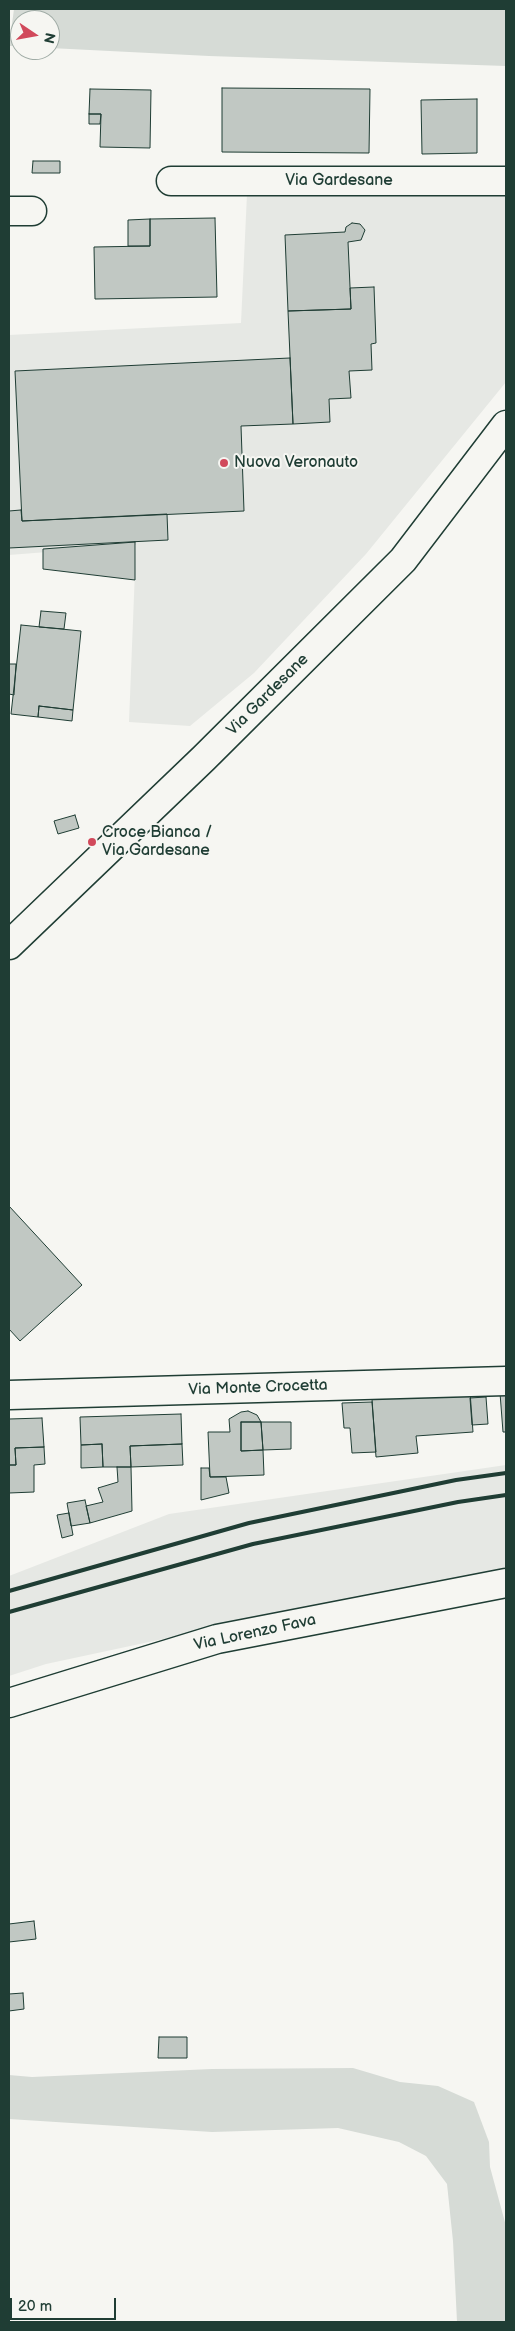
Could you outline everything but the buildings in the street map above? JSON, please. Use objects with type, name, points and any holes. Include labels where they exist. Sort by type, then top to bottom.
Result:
[{"type":"street","name":"Via Gardesane","points":[[171,181],[506,181]]},
{"type":"street","name":"Via Gardesane","points":[[9,945],[204,758],[403,560],[506,425]]},
{"type":"street","name":"Via Monte Crocetta","points":[[9,1395],[506,1381]]},
{"type":"street","name":"Via Lorenzo Fava","points":[[9,1703],[217,1639],[506,1583]]},
{"type":"shaded area","points":[[506,9],[506,66],[209,56],[60,49],[60,10],[14,10]]},
{"type":"shaded area","name":"Nuova Veronauto","points":[[506,193],[506,382],[366,554],[254,673],[190,726],[129,722],[136,545],[9,555],[9,335],[241,323],[247,194]]},
{"type":"shaded area","points":[[506,1465],[506,1572],[369,1595],[46,1664],[9,1676],[9,1576],[169,1514]]},
{"type":"shaded area","points":[[353,2068],[400,2082],[438,2086],[474,2102],[489,2142],[490,2167],[506,2226],[506,2322],[457,2322],[453,2241],[447,2184],[426,2156],[399,2142],[338,2128],[212,2132],[9,2119],[9,2075],[32,2077],[212,2069]]},
{"type":"railway","points":[[9,1591],[249,1523],[456,1480],[506,1473]]},
{"type":"railway","points":[[9,1612],[253,1544],[458,1502],[506,1495]]},
{"type":"place","name":"Nuova Veronauto","points":[[224,463]]},
{"type":"place","name":"Croce Bianca / Via Gardesane","points":[[92,842]]}]
